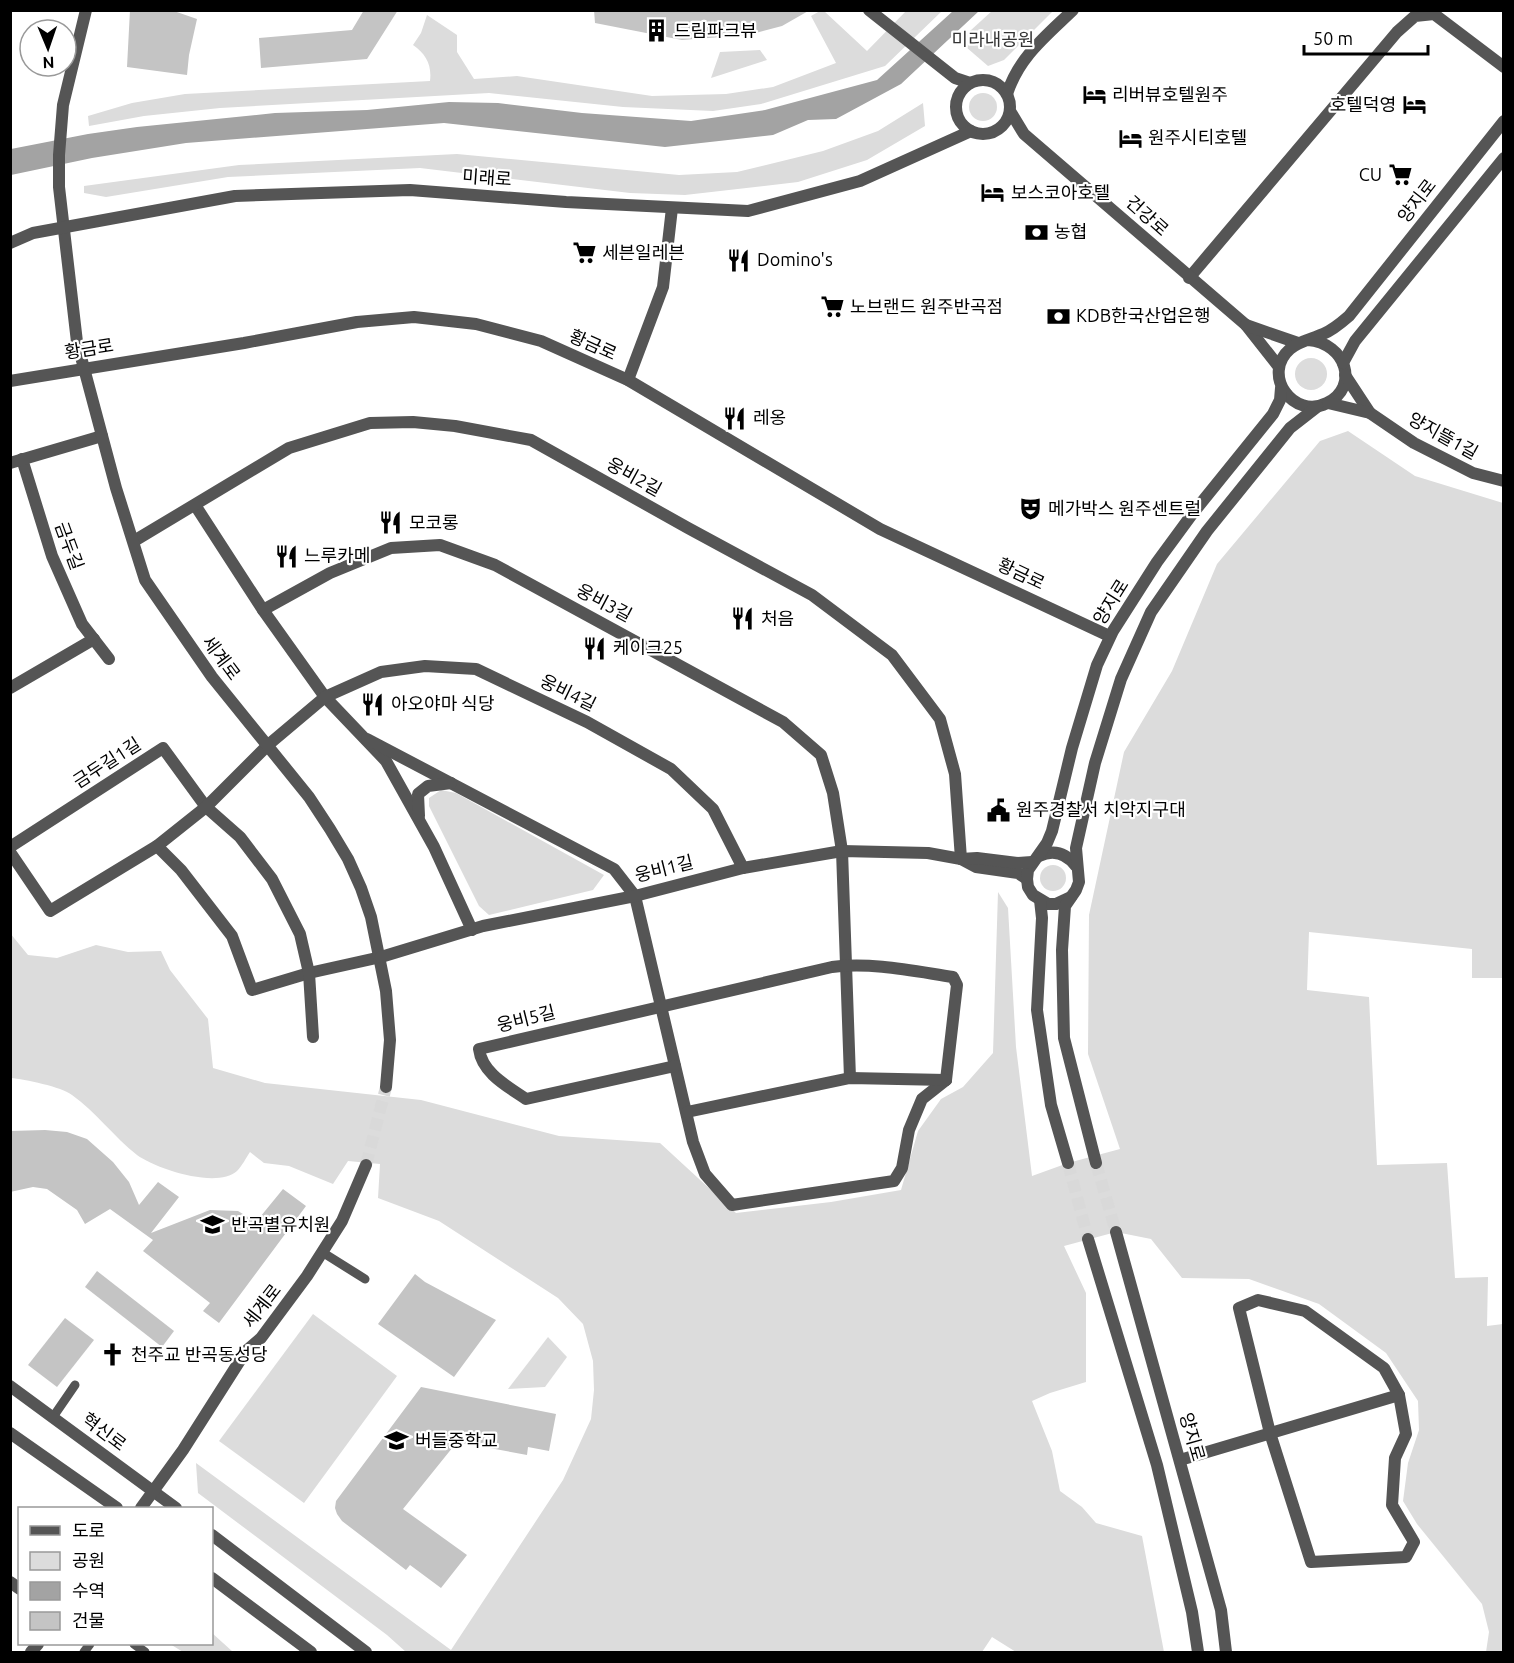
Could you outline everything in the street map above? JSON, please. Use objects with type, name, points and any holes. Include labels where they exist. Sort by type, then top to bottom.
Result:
[{"type":"street","name":"세계로","points":[[86,10],[63,105],[59,187],[77,342],[116,488],[145,580],[212,677],[309,797],[348,859],[371,917],[381,957],[390,1040],[386,1087]]},
{"type":"street","points":[[869,10],[955,78],[970,82],[987,80],[998,84],[1007,94]]},
{"type":"street","points":[[1024,134],[1010,111],[1007,94],[1013,75],[1037,44],[1073,10]]},
{"type":"street","points":[[1189,278],[1397,32],[1415,16],[1434,14],[1503,67]]},
{"type":"street","points":[[998,84],[1013,75]]},
{"type":"street","points":[[955,78],[956,114],[960,122],[970,131],[984,134],[1001,127],[1010,111]]},
{"type":"street","points":[[957,95],[970,82]]},
{"type":"street","name":"양지로","points":[[1303,342],[1337,326],[1349,316],[1503,121]]},
{"type":"street","points":[[953,138],[960,122]]},
{"type":"street","points":[[1001,127],[1024,134]]},
{"type":"street","name":"미래로","points":[[10,243],[33,233],[235,196],[399,190],[748,211],[860,181],[942,146],[953,138],[970,131]]},
{"type":"street","name":"건강로","points":[[1024,134],[1246,325]]},
{"type":"street","points":[[1096,1163],[1064,1038],[1063,916],[1065,906],[1079,882],[1076,848],[1095,763],[1120,679],[1151,612],[1183,564],[1290,428],[1337,396],[1343,386],[1344,369],[1355,340],[1503,158]]},
{"type":"street","points":[[628,380],[663,287],[672,208]]},
{"type":"street","name":"황금로","points":[[10,381],[357,322],[414,317],[476,324],[541,341],[628,380],[880,529],[1105,634]]},
{"type":"street","points":[[1246,325],[1303,342],[1319,341],[1330,346],[1338,354],[1344,369],[1370,413]]},
{"type":"street","points":[[1246,325],[1279,367]]},
{"type":"street","points":[[1303,342],[1289,349],[1282,357],[1279,367],[1278,378],[1287,397],[1306,407],[1322,405],[1370,413]]},
{"type":"street","name":"양지로","points":[[1035,859],[1047,843],[1097,665],[1113,631],[1157,562],[1192,513],[1274,414],[1280,400],[1281,388]]},
{"type":"street","name":"양지뜰1길","points":[[1370,413],[1414,443],[1473,474],[1503,481]]},
{"type":"street","name":"웅비2길","points":[[134,541],[289,448],[370,423],[413,422],[455,426],[531,440],[812,595],[892,655],[940,719],[955,774],[961,859]]},
{"type":"street","name":"금두길","points":[[102,436],[16,461],[52,556],[82,624],[109,659]]},
{"type":"street","points":[[195,505],[263,610],[325,698],[386,761],[434,847],[472,930]]},
{"type":"street","name":"웅비3길","points":[[263,610],[330,573],[390,548],[440,545],[495,565],[783,722],[821,755],[833,793],[842,851]]},
{"type":"street","points":[[1062,792],[1063,756],[1091,660],[1142,573],[1157,562]]},
{"type":"street","points":[[12,684],[94,639]]},
{"type":"street","name":"웅비4길","points":[[268,745],[325,698],[381,672],[425,666],[476,669],[586,722],[671,768],[713,809],[743,868]]},
{"type":"street","points":[[367,739],[614,869],[635,896],[693,1142],[705,1174],[732,1205],[894,1180],[902,1168],[909,1130],[922,1099],[946,1080]]},
{"type":"street","points":[[10,852],[50,911],[157,846],[206,807],[268,745]]},
{"type":"street","name":"금두길1길","points":[[10,847],[162,748],[206,807],[240,837],[272,879],[300,934],[309,973],[313,1037]]},
{"type":"street","points":[[419,820],[418,794],[429,786],[451,783]]},
{"type":"street","points":[[157,846],[181,870],[232,936],[252,990],[309,973],[381,957]]},
{"type":"street","points":[[842,851],[850,1078]]},
{"type":"street","name":"웅비1길","points":[[381,957],[472,930],[635,896],[743,868],[842,851],[928,853],[961,859]]},
{"type":"street","points":[[961,859],[978,858],[1018,863],[1056,852],[1064,855],[1076,866]]},
{"type":"street","points":[[961,859],[976,867],[1018,873],[1027,879]]},
{"type":"street","points":[[1035,859],[1028,870],[1027,879],[1028,887],[1040,900],[1056,904],[1071,897]]},
{"type":"street","points":[[1040,900],[1042,918],[1037,1010],[1051,1105],[1068,1163]]},
{"type":"street","name":"웅비5길","points":[[675,1066],[526,1099],[495,1077],[480,1061],[479,1049],[845,965],[892,967],[953,977],[957,985],[946,1080]]},
{"type":"street","points":[[687,1112],[850,1078],[946,1080]]},
{"type":"street","name":"세계로","points":[[143,1507],[246,1352],[261,1338],[322,1252],[342,1221],[366,1165]]},
{"type":"street","name":"양지로","points":[[1116,1232],[1221,1610],[1226,1653]]},
{"type":"street","points":[[1088,1239],[1157,1465],[1192,1612],[1198,1653]]},
{"type":"street","points":[[1258,1300],[1305,1311],[1384,1368],[1399,1395],[1406,1434],[1395,1458],[1392,1505],[1414,1542],[1406,1557],[1311,1562],[1270,1433],[1239,1308],[1258,1300]]},
{"type":"street","name":"혁신로","points":[[10,1386],[173,1507]]},
{"type":"street","points":[[1157,1465],[1399,1395]]},
{"type":"street","points":[[10,1433],[114,1507]]},
{"type":"street","points":[[213,1536],[366,1653]]},
{"type":"street","points":[[213,1579],[311,1653]]},
{"type":"lane","points":[[322,1252],[365,1279]]},
{"type":"lane","points":[[53,1417],[75,1385]]},
{"type":"green space","name":"미라내공원","points":[[993,10],[1053,11],[1004,60],[988,66],[959,41]]},
{"type":"green space","points":[[824,11],[867,51],[906,11],[942,11],[885,66],[761,104],[713,111],[623,107],[489,93],[220,108],[144,116],[89,126],[88,116],[132,103],[185,94],[430,81],[427,60],[413,45],[421,33],[427,15],[457,35],[457,52],[474,79],[517,76],[652,96],[726,94],[773,87],[836,63],[811,16]]},
{"type":"green space","points":[[760,50],[767,60],[711,78],[720,52]]},
{"type":"green space","points":[[983,93],[993,97],[997,107],[993,117],[983,121],[973,117],[969,107],[973,97]]},
{"type":"green space","points":[[923,103],[925,126],[867,160],[798,182],[685,195],[630,193],[420,168],[228,177],[106,197],[84,193],[84,186],[239,165],[457,154],[679,175],[737,172],[823,151],[878,131]]},
{"type":"green space","points":[[1311,358],[1322,363],[1327,374],[1322,385],[1311,390],[1300,385],[1295,374],[1300,363]]},
{"type":"green space","points":[[1348,431],[1415,476],[1503,503],[1503,978],[1472,978],[1472,949],[1309,932],[1307,990],[1369,997],[1377,1165],[1447,1163],[1455,1278],[1488,1277],[1487,1326],[1503,1324],[1503,1652],[1486,1652],[1489,1632],[1482,1604],[1417,1524],[1403,1501],[1408,1463],[1419,1430],[1418,1401],[1386,1353],[1319,1304],[1249,1279],[1182,1278],[1151,1239],[1116,1232],[1064,1246],[1086,1293],[1086,1382],[1032,1401],[1052,1451],[1060,1491],[1082,1507],[1096,1523],[1142,1536],[1164,1652],[1016,1652],[992,1637],[982,1652],[406,1652],[387,1635],[198,1493],[196,1463],[451,1650],[563,1480],[591,1419],[594,1390],[593,1361],[583,1324],[558,1298],[439,1221],[378,1198],[380,1164],[348,1161],[333,1184],[289,1166],[264,1163],[250,1152],[237,1171],[228,1176],[202,1178],[187,1175],[158,1166],[137,1155],[89,1109],[67,1092],[43,1084],[11,1078],[10,933],[28,955],[57,958],[96,945],[128,952],[161,951],[170,970],[208,1019],[213,1068],[265,1083],[421,1100],[559,1136],[660,1143],[736,1213],[831,1202],[901,1190],[918,1131],[941,1099],[963,1087],[993,1053],[998,892],[1008,908],[1016,1047],[1032,1176],[1068,1163],[1120,1149],[1088,1054],[1089,915],[1124,752],[1172,671],[1217,564],[1320,441]]},
{"type":"green space","points":[[441,790],[456,793],[604,875],[593,890],[489,915],[479,906],[429,806],[429,798]]},
{"type":"green space","points":[[1053,865],[1063,868],[1066,878],[1063,888],[1053,891],[1043,888],[1040,878],[1043,868]]},
{"type":"green space","points":[[313,1314],[397,1376],[304,1503],[219,1441]]},
{"type":"green space","points":[[548,1337],[567,1357],[545,1387],[508,1389]]},
{"type":"green space","points":[[213,1634],[233,1652],[183,1652],[172,1645],[213,1645]]},
{"type":"water","points":[[953,11],[979,11],[901,84],[836,119],[808,120],[773,135],[665,147],[444,123],[186,143],[92,158],[11,175],[11,149],[137,127],[275,113],[367,110],[449,102],[498,103],[582,113],[691,121],[765,110],[877,80]]},
{"type":"building","points":[[130,10],[171,10],[197,19],[187,75],[127,67]]},
{"type":"building","points":[[364,10],[398,10],[367,59],[261,68],[259,38],[352,30]]},
{"type":"building","points":[[594,10],[810,10],[782,26],[748,35],[682,40],[595,23]]},
{"type":"building","points":[[10,1131],[67,1132],[87,1139],[113,1162],[129,1182],[139,1205],[158,1182],[179,1197],[151,1233],[210,1210],[238,1211],[256,1222],[283,1189],[306,1206],[219,1323],[203,1311],[210,1303],[143,1251],[153,1240],[110,1209],[85,1224],[77,1210],[47,1189],[33,1187],[10,1192]]},
{"type":"building","points":[[97,1271],[174,1331],[162,1347],[85,1287]]},
{"type":"building","points":[[415,1274],[425,1282],[496,1320],[454,1377],[378,1324]]},
{"type":"building","points":[[65,1318],[94,1340],[57,1387],[28,1365]]},
{"type":"building","points":[[421,1387],[556,1414],[549,1451],[528,1447],[527,1455],[457,1442],[403,1509],[467,1555],[441,1588],[410,1565],[406,1570],[342,1521],[335,1508],[336,1501]]},
{"type":"tunnel","points":[[366,1165],[386,1087]]},
{"type":"tunnel","points":[[1068,1163],[1088,1239]]},
{"type":"tunnel","points":[[1096,1163],[1116,1232]]},
{"type":"place","name":"드림파크뷰","points":[[656,31]]},
{"type":"place","name":"리버뷰호텔원주","points":[[1094,95]]},
{"type":"place","name":"호텔덕영","points":[[1414,105]]},
{"type":"place","name":"원주시티호텔","points":[[1130,138]]},
{"type":"place","name":"CU","points":[[1400,175]]},
{"type":"place","name":"보스코아호텔","points":[[993,193]]},
{"type":"place","name":"농협","points":[[1036,232]]},
{"type":"place","name":"세븐일레븐","points":[[584,253]]},
{"type":"place","name":"Domino's","points":[[739,260]]},
{"type":"place","name":"노브랜드 원주반곡점","points":[[832,307]]},
{"type":"place","name":"KDB한국산업은행","points":[[1058,316]]},
{"type":"place","name":"레옹","points":[[735,418]]},
{"type":"place","name":"메가박스 원주센트럴","points":[[1030,509]]},
{"type":"place","name":"모코롱","points":[[391,523]]},
{"type":"place","name":"느루카메","points":[[286,556]]},
{"type":"place","name":"처음","points":[[743,619]]},
{"type":"place","name":"케이크25","points":[[595,648]]},
{"type":"place","name":"아오야마 식당","points":[[373,704]]},
{"type":"place","name":"원주경찰서 치악지구대","points":[[998,810]]},
{"type":"place","name":"반곡별유치원","points":[[213,1225]]},
{"type":"place","name":"천주교 반곡동성당","points":[[113,1355]]},
{"type":"place","name":"버들중학교","points":[[397,1441]]}]
